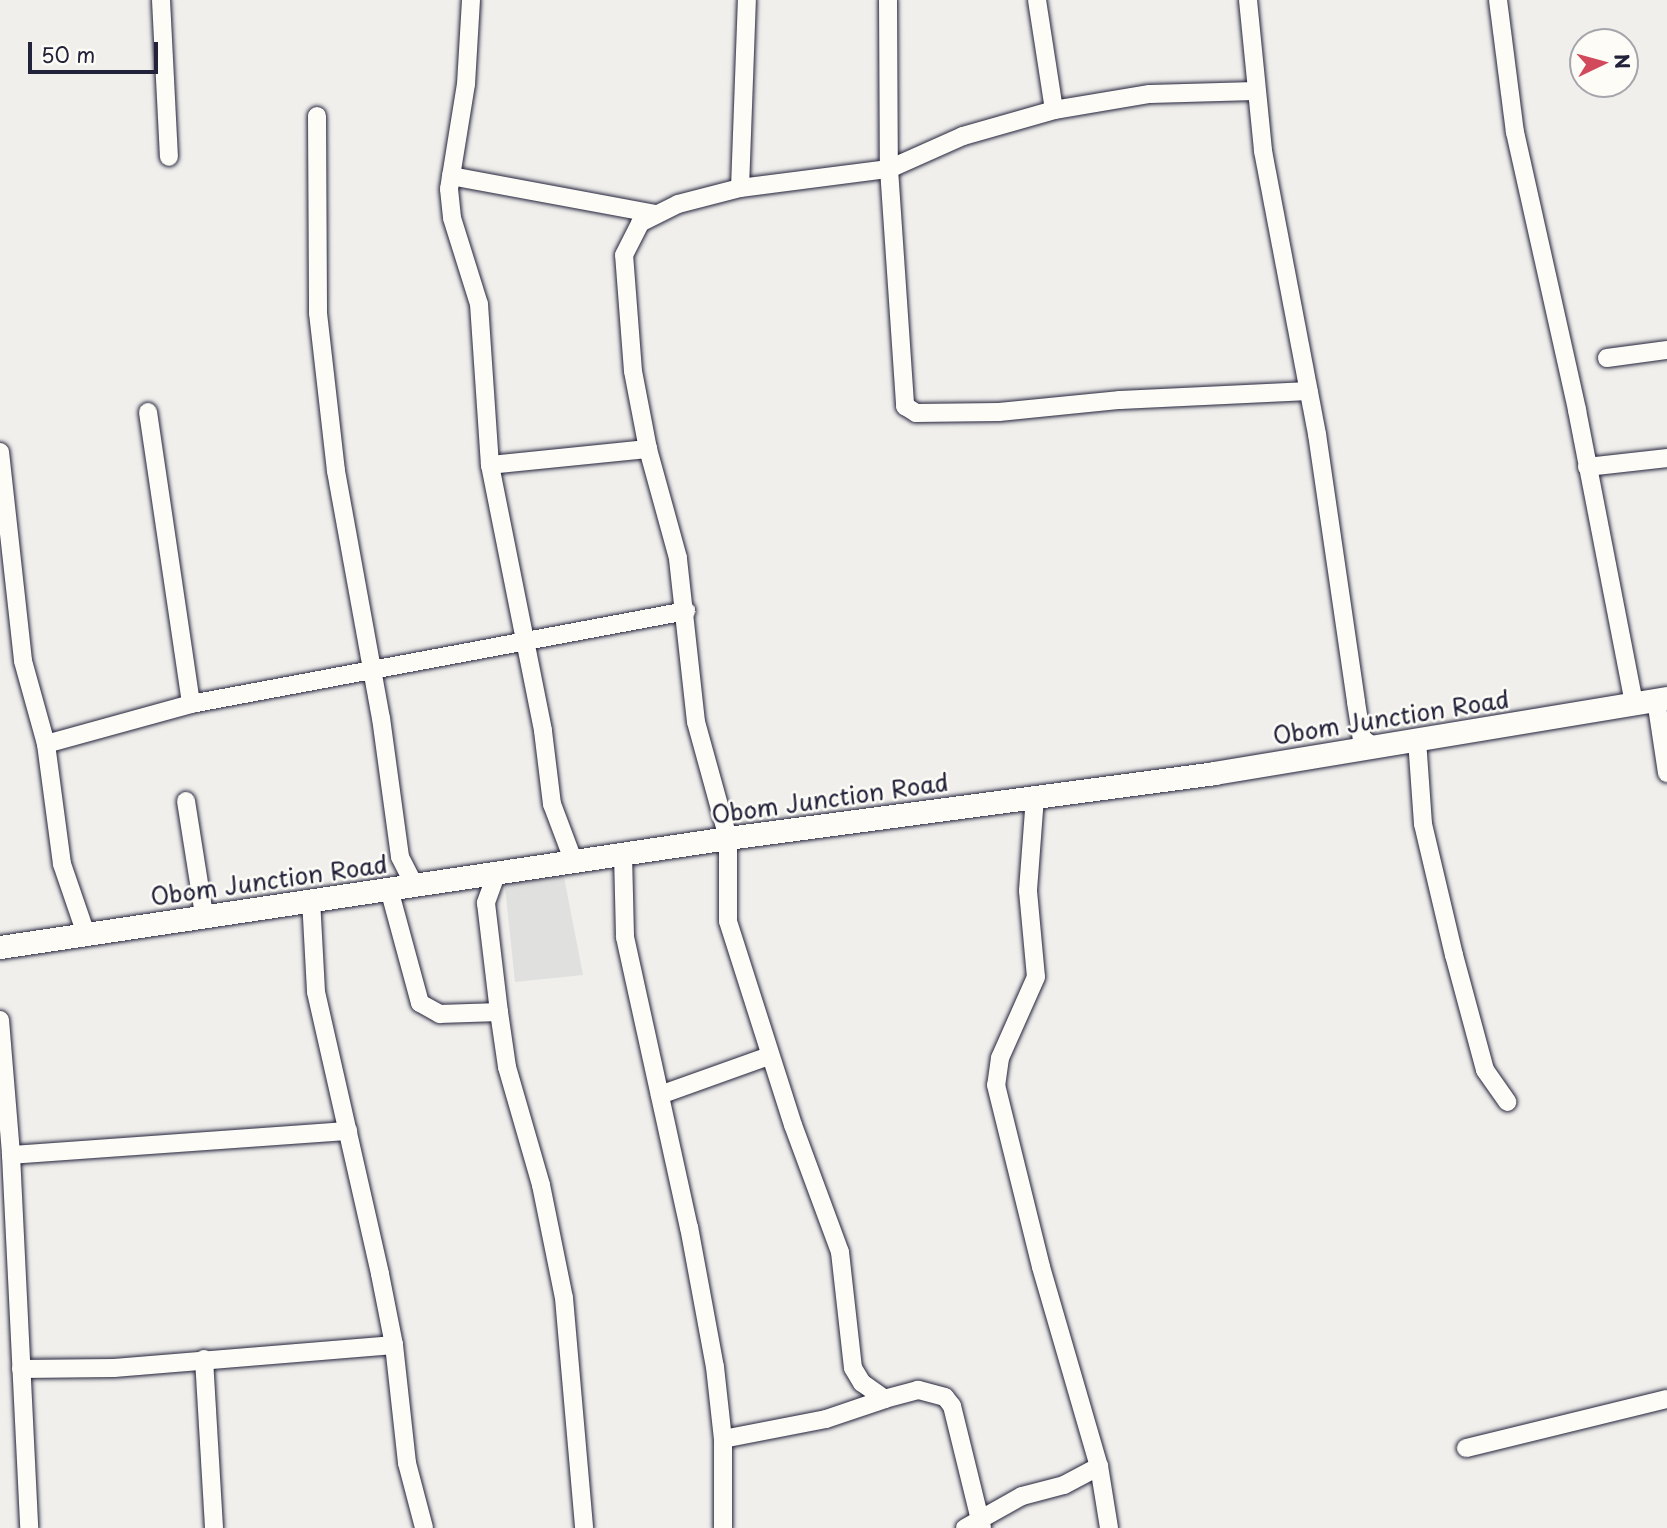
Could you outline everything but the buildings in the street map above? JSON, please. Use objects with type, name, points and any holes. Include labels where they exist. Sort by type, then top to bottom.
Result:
[{"type":"main road","name":"Obom Junction Road","points":[[0,948],[311,899],[496,876],[573,860],[1375,748],[1653,701]]},
{"type":"street","points":[[161,0],[169,157]]},
{"type":"street","points":[[471,0],[466,83],[451,176],[452,218],[479,304],[491,465],[525,640],[552,804],[573,860]]},
{"type":"street","points":[[740,188],[747,0]]},
{"type":"street","points":[[888,0],[889,169],[901,393],[905,406],[916,413],[999,412],[1120,400],[1309,391]]},
{"type":"street","points":[[1037,0],[1054,110]]},
{"type":"street","points":[[1248,0],[1255,91],[1285,283],[1309,391],[1362,738],[1375,748]]},
{"type":"street","points":[[1497,0],[1515,132],[1587,467],[1653,701],[1667,773]]},
{"type":"street","points":[[885,1399],[862,1383],[853,1368],[840,1252],[769,1056],[728,921],[728,838],[696,722],[686,611],[678,558],[648,449],[624,303],[624,255],[640,223],[678,204],[740,188],[889,169],[963,136],[1054,110],[1150,94],[1255,91]]},
{"type":"street","points":[[317,116],[318,313],[338,484],[371,669],[400,857],[414,885]]},
{"type":"street","points":[[451,176],[657,214]]},
{"type":"street","points":[[1607,358],[1667,350]]},
{"type":"street","points":[[148,412],[191,704]]},
{"type":"street","points":[[491,465],[648,449]]},
{"type":"street","points":[[1637,461],[1667,451]]},
{"type":"street","points":[[0,452],[23,661],[46,744],[62,864],[86,934]]},
{"type":"street","points":[[1587,467],[1667,458]]},
{"type":"street","points":[[46,744],[191,704],[686,611]]},
{"type":"street","points":[[1417,740],[1423,824],[1454,955],[1485,1070],[1507,1102]]},
{"type":"street","points":[[1035,797],[1028,891],[1036,977],[1000,1058],[996,1085],[1041,1266],[1099,1466],[1109,1528]]},
{"type":"street","points":[[186,801],[204,915]]},
{"type":"street","points":[[623,854],[625,937],[701,1290],[723,1439],[723,1528]]},
{"type":"street","points":[[496,876],[486,903],[499,1012],[507,1067],[541,1185],[564,1298],[584,1528]]},
{"type":"street","points":[[389,888],[420,1003],[440,1014],[499,1012]]},
{"type":"street","points":[[311,899],[316,992],[394,1345],[407,1463],[424,1528]]},
{"type":"street","points":[[0,1020],[11,1154],[29,1528]]},
{"type":"street","points":[[660,1096],[769,1056]]},
{"type":"street","points":[[11,1154],[348,1131]]},
{"type":"street","points":[[21,1369],[114,1368],[394,1345]]},
{"type":"street","points":[[204,1359],[214,1528]]},
{"type":"street","points":[[723,1439],[826,1419],[918,1390],[945,1397],[952,1406],[976,1525],[1022,1496],[1064,1485],[1099,1466]]},
{"type":"street","points":[[1465,1448],[1667,1399]]},
{"type":"shaded area","points":[[562,867],[583,975],[515,982],[504,877]]}]
